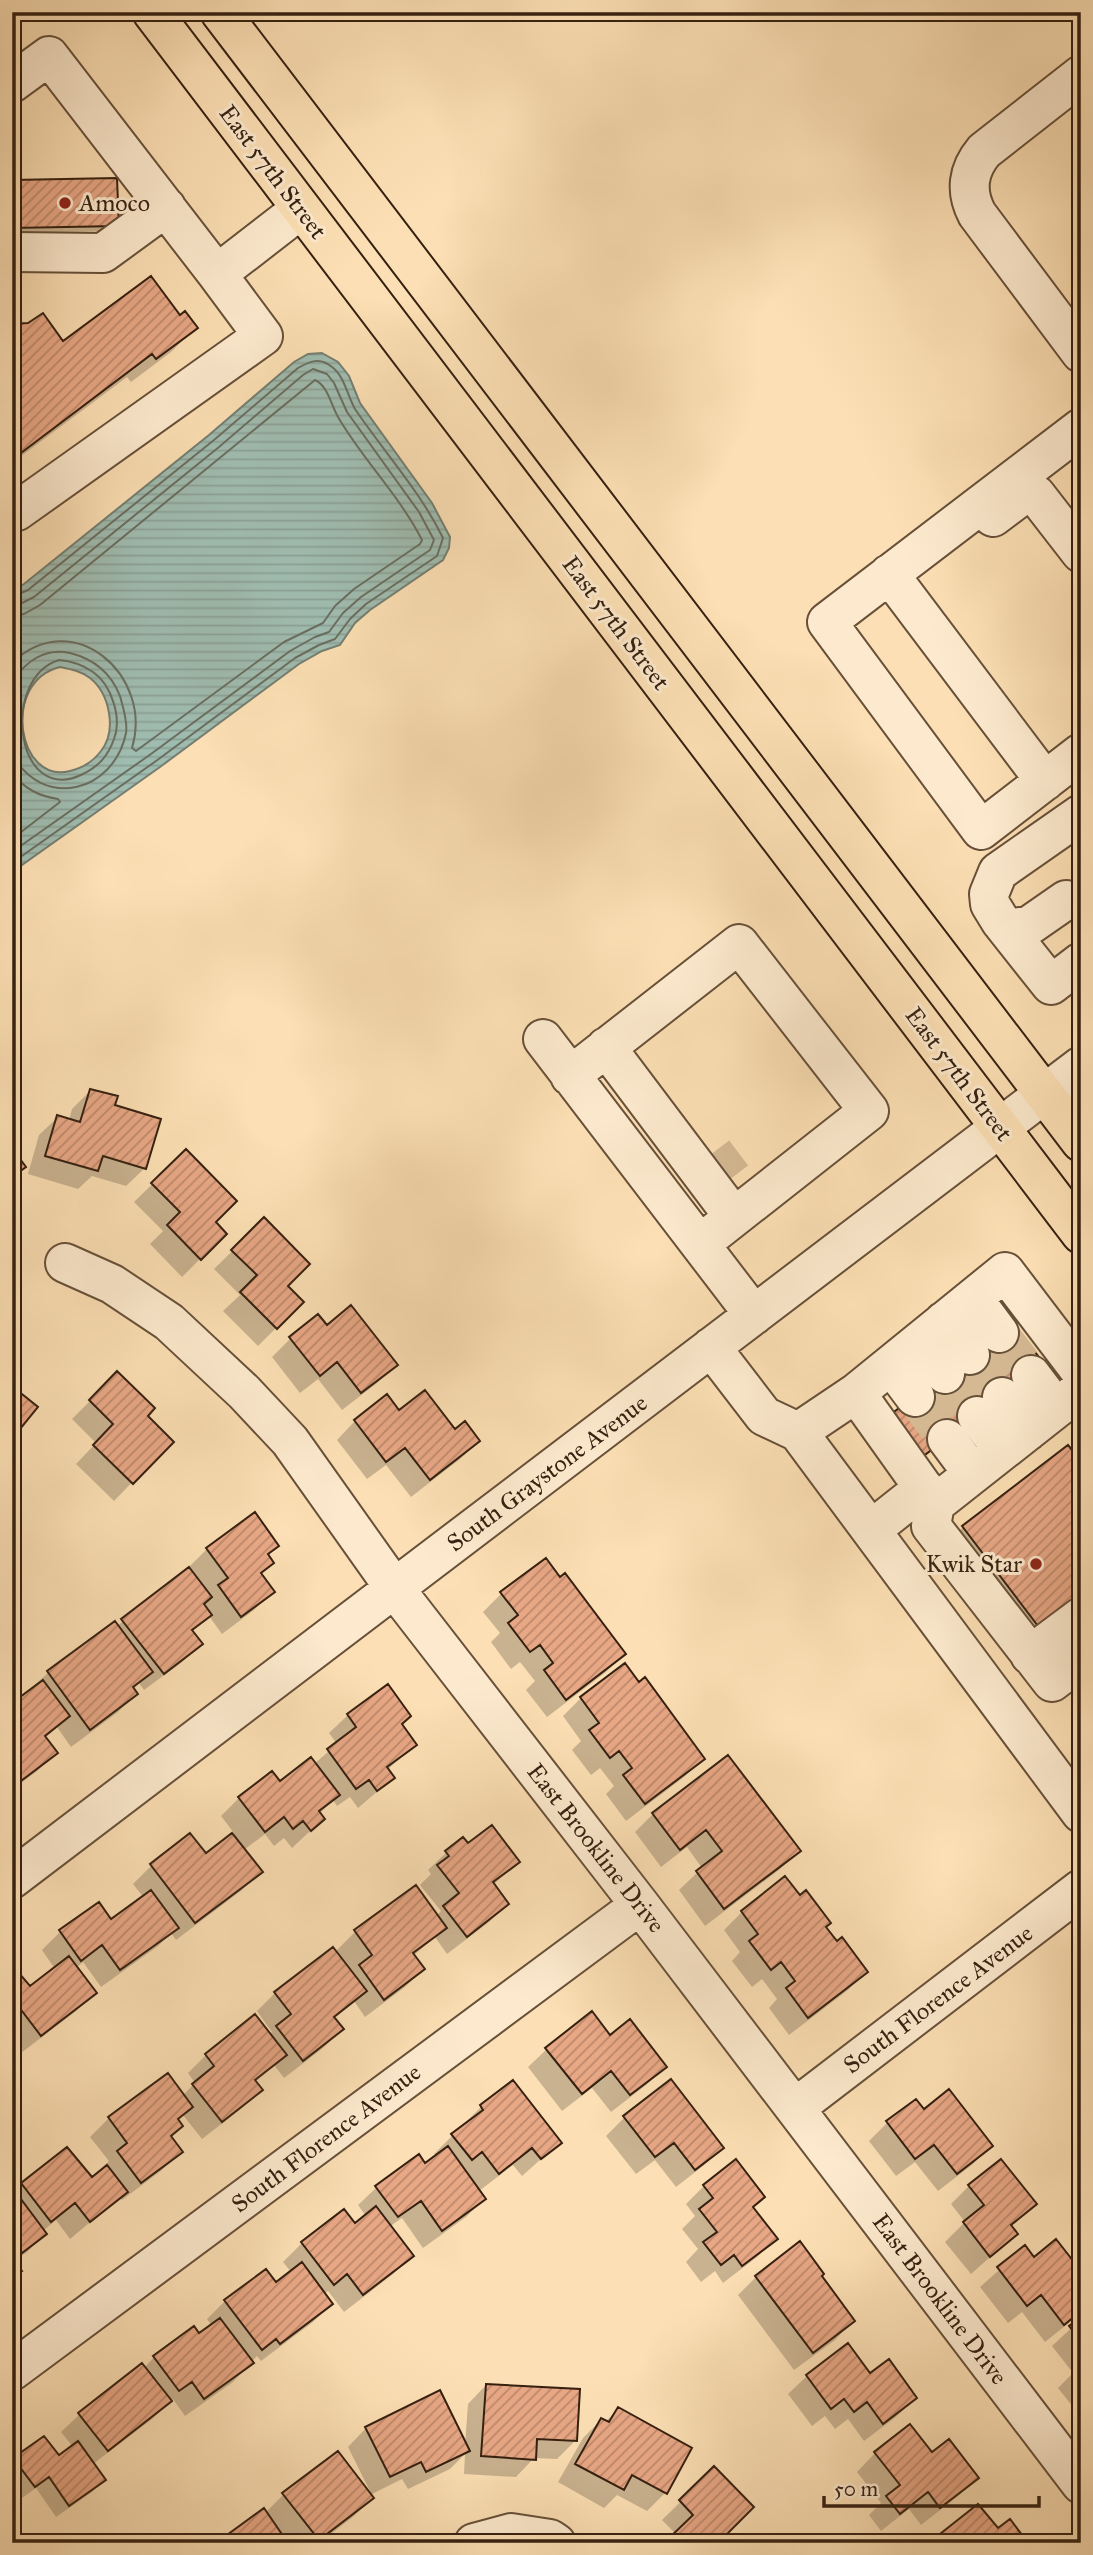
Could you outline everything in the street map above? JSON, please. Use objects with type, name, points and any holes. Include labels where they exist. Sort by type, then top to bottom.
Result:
[{"type":"main road","name":"East 57th Street","points":[[152,12],[1081,1234]]},
{"type":"main road","points":[[220,12],[1081,1143]]},
{"type":"street","points":[[12,83],[49,56],[218,274],[262,336],[16,511],[12,511]]},
{"type":"street","points":[[1081,75],[984,151],[975,162],[969,184],[972,204],[977,214],[1081,353]]},
{"type":"street","points":[[12,252],[103,253],[166,207]]},
{"type":"street","points":[[218,274],[301,209]]},
{"type":"street","points":[[1060,770],[981,830],[827,622],[1081,428]]},
{"type":"street","points":[[1037,461],[1081,519]]},
{"type":"street","points":[[891,572],[918,573],[1025,493],[1035,495],[1081,553]]},
{"type":"street","points":[[891,572],[1060,770]]},
{"type":"street","points":[[1060,770],[1053,764],[1057,752],[1081,733]]},
{"type":"street","points":[[1081,814],[998,872],[989,894],[990,904],[1001,922],[1051,985],[1081,962]]},
{"type":"street","points":[[1001,922],[1011,929],[1021,929],[1066,900]]},
{"type":"street","points":[[570,1076],[739,944],[869,1111],[724,1181],[700,1244]]},
{"type":"street","points":[[543,1039],[754,1315]]},
{"type":"street","points":[[606,1047],[724,1181]]},
{"type":"street","name":"South Graystone Avenue","points":[[12,1879],[1081,1066]]},
{"type":"street","name":"East Brookline Drive","points":[[65,1262],[112,1284],[169,1322],[244,1392],[290,1441],[396,1589],[1081,2484]]},
{"type":"street","points":[[798,1432],[856,1393],[1005,1272],[1081,1372]]},
{"type":"street","points":[[973,1298],[999,1333]]},
{"type":"street","points":[[918,1342],[957,1364]]},
{"type":"street","points":[[915,1397],[918,1342]]},
{"type":"street","points":[[711,1348],[764,1416],[798,1432],[1081,1813]]},
{"type":"street","points":[[856,1393],[930,1496],[931,1526],[1054,1666],[1081,1617]]},
{"type":"street","points":[[1042,1419],[1004,1396],[1042,1419]]},
{"type":"street","points":[[871,1530],[973,1474],[1042,1419]]},
{"type":"street","points":[[947,1439],[973,1474]]},
{"type":"street","name":"South Florence Avenue","points":[[795,2108],[1081,1889]]},
{"type":"street","name":"South Florence Avenue","points":[[12,2371],[640,1905]]},
{"type":"street","points":[[474,2543],[511,2533],[550,2539],[556,2543]]},
{"type":"water","points":[[322,353],[338,362],[349,376],[360,403],[432,503],[450,537],[449,548],[443,560],[370,610],[355,623],[340,645],[322,651],[299,664],[12,872],[12,591],[209,435],[294,362],[308,354]],"holes":[[[60,667],[83,674],[97,685],[106,703],[110,723],[106,743],[101,751],[87,764],[70,771],[52,771],[38,763],[28,748],[23,730],[23,710],[29,692],[41,676]]]},
{"type":"building","name":"Amoco","points":[[117,178],[119,226],[12,228],[12,180]]},
{"type":"building","points":[[151,276],[180,315],[185,311],[198,328],[156,359],[152,354],[13,459],[12,324],[28,323],[43,313],[63,341]]},
{"type":"building","points":[[90,1089],[118,1096],[115,1105],[161,1119],[146,1169],[103,1156],[98,1171],[45,1156],[57,1115],[80,1122]]},
{"type":"building","points":[[12,1148],[26,1167],[12,1177]]},
{"type":"building","points":[[186,1149],[237,1201],[216,1222],[227,1234],[201,1260],[167,1225],[180,1212],[151,1183]]},
{"type":"building","points":[[264,1217],[310,1264],[288,1286],[304,1302],[277,1329],[240,1292],[257,1275],[231,1250]]},
{"type":"building","points":[[351,1305],[398,1365],[361,1393],[337,1362],[320,1376],[289,1337],[318,1314],[327,1325]]},
{"type":"building","points":[[1012,1322],[1045,1365],[918,1460],[886,1418]]},
{"type":"building","points":[[117,1371],[155,1408],[148,1416],[174,1442],[133,1484],[93,1445],[113,1424],[89,1400]]},
{"type":"building","points":[[12,1386],[38,1407],[12,1439]]},
{"type":"building","points":[[425,1390],[455,1429],[465,1421],[480,1441],[430,1480],[405,1448],[386,1462],[354,1420],[387,1394],[399,1410]]},
{"type":"building","name":"Kwik Star","points":[[1068,1445],[1081,1461],[1081,1605],[1038,1626],[962,1526]]},
{"type":"building","points":[[255,1512],[279,1546],[268,1554],[274,1563],[261,1573],[275,1592],[241,1617],[218,1585],[228,1578],[206,1548]]},
{"type":"building","points":[[546,1558],[560,1577],[565,1573],[626,1654],[566,1700],[544,1670],[553,1663],[540,1645],[530,1652],[508,1623],[518,1615],[500,1592]]},
{"type":"building","points":[[189,1567],[212,1597],[204,1604],[212,1615],[192,1630],[203,1644],[164,1674],[121,1619]]},
{"type":"building","points":[[115,1621],[153,1672],[133,1687],[138,1694],[90,1730],[47,1671]]},
{"type":"building","points":[[625,1663],[639,1682],[645,1677],[705,1759],[645,1804],[623,1775],[632,1768],[619,1751],[610,1758],[589,1730],[599,1723],[580,1697]]},
{"type":"building","points":[[43,1680],[70,1716],[45,1736],[58,1753],[17,1784],[12,1778],[12,1703]]},
{"type":"building","points":[[388,1684],[411,1716],[402,1724],[417,1745],[387,1767],[395,1778],[377,1791],[369,1780],[356,1789],[327,1749],[356,1727],[347,1714]]},
{"type":"building","points":[[728,1755],[801,1851],[724,1909],[696,1871],[722,1851],[706,1830],[680,1850],[652,1813]]},
{"type":"building","points":[[311,1757],[340,1795],[319,1811],[325,1819],[311,1831],[303,1821],[293,1829],[284,1817],[265,1832],[238,1797],[272,1771],[280,1781]]},
{"type":"building","points":[[492,1825],[520,1862],[493,1882],[509,1904],[467,1937],[443,1906],[459,1893],[437,1865],[449,1856],[445,1851],[463,1837],[468,1843]]},
{"type":"building","points":[[190,1833],[206,1853],[232,1833],[263,1872],[195,1923],[150,1864]]},
{"type":"building","points":[[785,1876],[800,1895],[806,1890],[831,1923],[826,1927],[837,1941],[842,1937],[868,1972],[808,2018],[786,1988],[795,1981],[781,1962],[771,1970],[749,1941],[758,1934],[741,1911]]},
{"type":"building","points":[[416,1885],[447,1928],[413,1953],[425,1969],[384,2000],[359,1965],[372,1955],[354,1930]]},
{"type":"building","points":[[151,1890],[179,1928],[120,1970],[102,1945],[81,1961],[59,1930],[99,1902],[111,1919]]},
{"type":"building","points":[[333,1947],[367,1991],[334,2017],[344,2029],[303,2061],[276,2026],[291,2014],[274,1992]]},
{"type":"building","points":[[69,1956],[97,1993],[41,2036],[22,2011],[12,2018],[12,1965],[30,1986]]},
{"type":"building","points":[[592,2011],[610,2035],[630,2019],[667,2067],[630,2095],[611,2071],[582,2094],[545,2048]]},
{"type":"building","points":[[255,2014],[287,2055],[255,2080],[263,2090],[222,2122],[192,2084],[214,2066],[205,2054]]},
{"type":"building","points":[[168,2073],[193,2107],[178,2119],[183,2126],[171,2136],[183,2152],[141,2183],[117,2151],[127,2143],[108,2117]]},
{"type":"building","points":[[671,2079],[724,2148],[695,2170],[674,2143],[655,2157],[623,2116]]},
{"type":"building","points":[[513,2080],[562,2143],[541,2159],[532,2148],[499,2174],[482,2152],[472,2160],[451,2134],[483,2110],[480,2105]]},
{"type":"building","points":[[949,2089],[993,2146],[957,2174],[934,2145],[915,2159],[886,2121],[916,2099],[924,2109]]},
{"type":"building","points":[[448,2146],[486,2199],[442,2231],[421,2201],[398,2217],[375,2186],[419,2154],[425,2163]]},
{"type":"building","points":[[67,2147],[92,2177],[107,2165],[128,2192],[90,2222],[75,2203],[51,2222],[21,2183]]},
{"type":"building","points":[[736,2159],[765,2197],[753,2207],[778,2239],[742,2266],[734,2255],[721,2265],[703,2242],[717,2232],[699,2209],[713,2198],[703,2185]]},
{"type":"building","points":[[1001,2159],[1037,2204],[1011,2225],[1018,2234],[990,2257],[963,2222],[984,2205],[968,2185]]},
{"type":"building","points":[[15,2191],[47,2234],[13,2260],[22,2271],[12,2278],[12,2194]]},
{"type":"building","points":[[376,2206],[414,2256],[363,2295],[347,2274],[334,2285],[301,2242],[344,2209],[355,2223]]},
{"type":"building","points":[[1056,2239],[1081,2271],[1081,2311],[1064,2325],[1041,2295],[1027,2306],[997,2267],[1025,2245],[1034,2257]]},
{"type":"building","points":[[800,2241],[855,2321],[813,2353],[755,2276]]},
{"type":"building","points":[[302,2262],[333,2304],[280,2344],[276,2339],[262,2350],[224,2300],[266,2269],[276,2282]]},
{"type":"building","points":[[1081,2317],[1081,2341],[1069,2326]]},
{"type":"building","points":[[220,2318],[254,2363],[204,2399],[192,2382],[179,2391],[153,2356],[194,2326],[199,2333]]},
{"type":"building","points":[[848,2343],[870,2373],[889,2359],[917,2398],[883,2424],[867,2402],[854,2412],[844,2399],[831,2409],[806,2375]]},
{"type":"building","points":[[142,2363],[172,2401],[108,2451],[78,2413]]},
{"type":"building","points":[[486,2384],[580,2389],[577,2441],[537,2439],[536,2460],[481,2456]]},
{"type":"building","points":[[440,2390],[470,2451],[426,2472],[421,2462],[390,2477],[365,2427]]},
{"type":"building","points":[[618,2407],[692,2448],[667,2494],[632,2475],[624,2490],[575,2464],[601,2418],[609,2422]]},
{"type":"building","points":[[910,2424],[932,2452],[949,2439],[979,2478],[940,2508],[928,2492],[900,2514],[886,2496],[900,2485],[874,2452]]},
{"type":"building","points":[[44,2436],[59,2455],[78,2441],[106,2480],[69,2506],[49,2477],[35,2487],[13,2458]]},
{"type":"building","points":[[338,2451],[374,2498],[319,2540],[282,2493]]},
{"type":"building","points":[[714,2466],[754,2507],[724,2537],[730,2543],[668,2543],[666,2541],[693,2515],[679,2500]]},
{"type":"building","points":[[978,2504],[998,2528],[1010,2519],[1028,2543],[931,2541]]},
{"type":"building","points":[[264,2508],[288,2543],[216,2543]]},
{"type":"tunnel","points":[[714,1152],[733,1177]]},
{"type":"tunnel","points":[[999,1333],[1031,1375]]},
{"type":"tunnel","points":[[970,1355],[1002,1397]]},
{"type":"tunnel","points":[[945,1374],[977,1416]]},
{"type":"tunnel","points":[[915,1397],[947,1439]]},
{"type":"place","name":"Amoco","points":[[65,203]]},
{"type":"place","name":"Kwik Star","points":[[1036,1564]]}]
